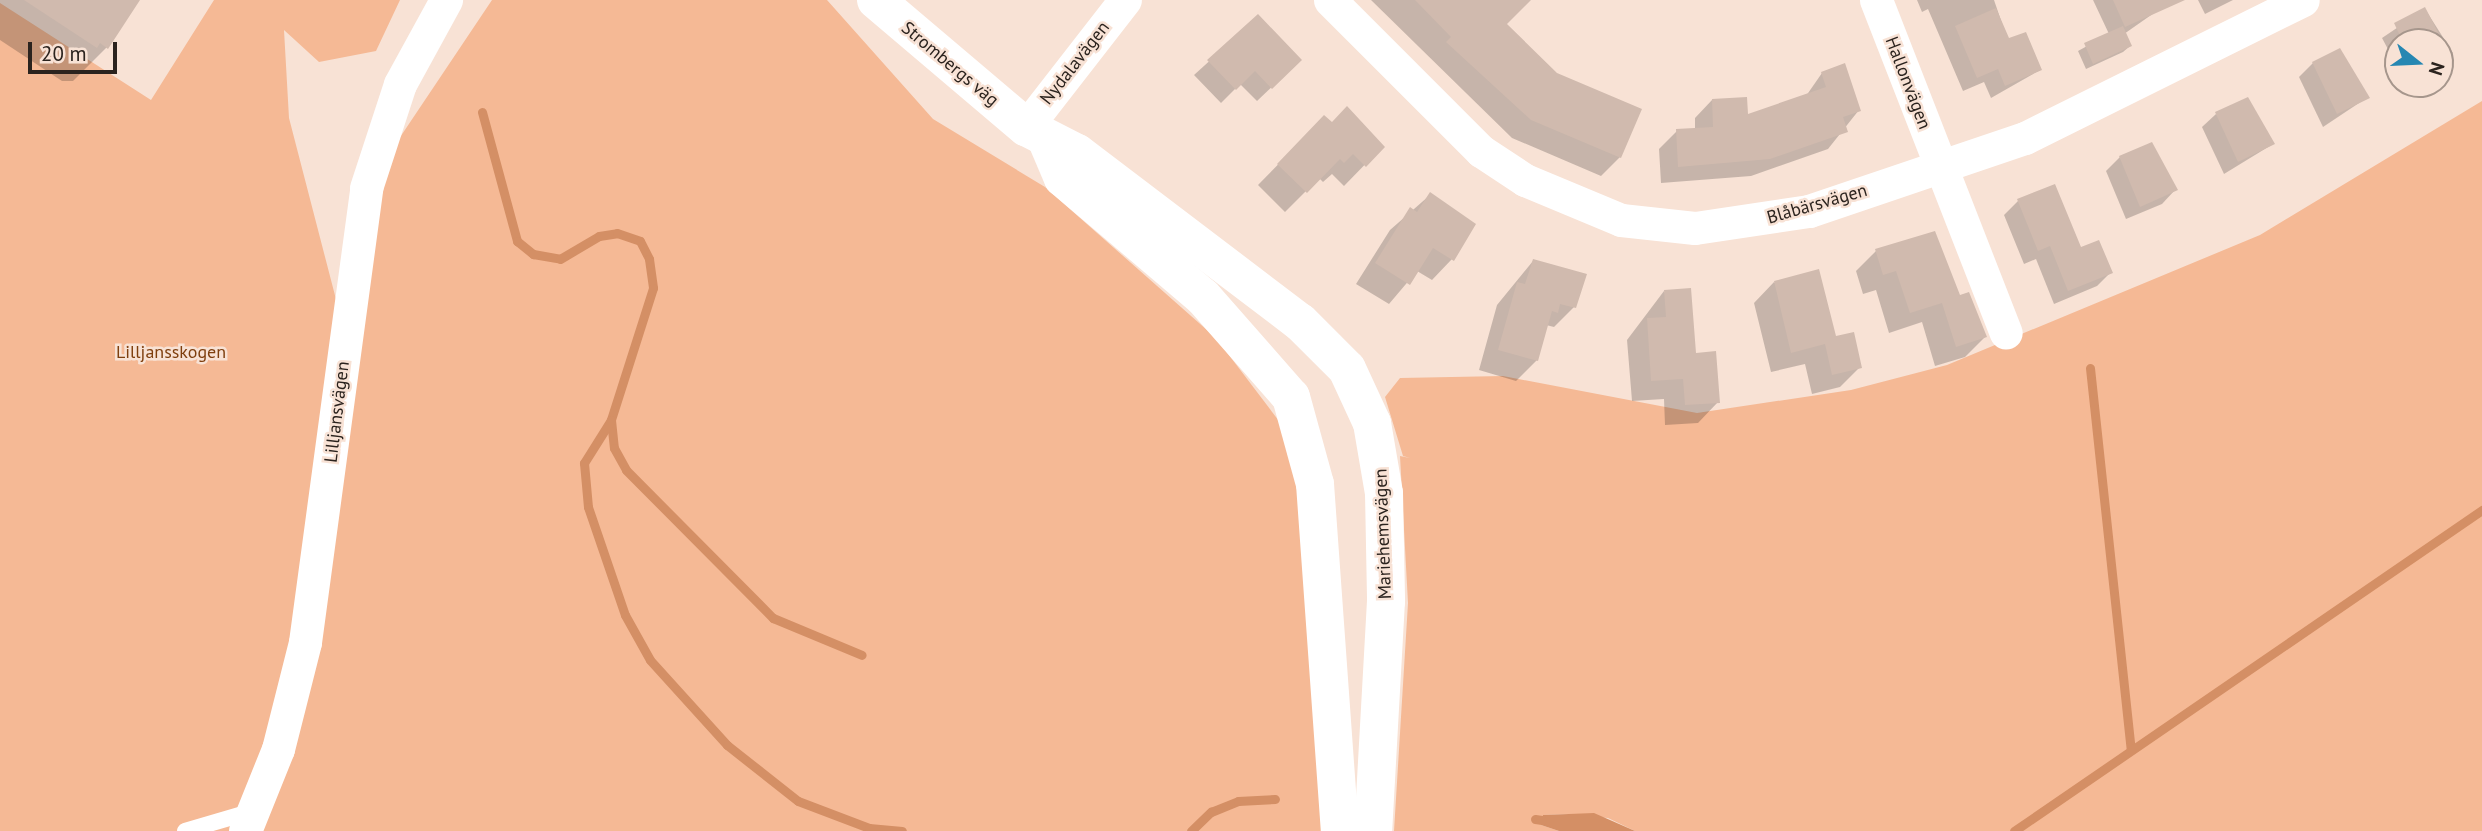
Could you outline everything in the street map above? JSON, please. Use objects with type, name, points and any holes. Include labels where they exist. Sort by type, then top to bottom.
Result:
[{"type":"street","name":"Lilljansvägen","points":[[250,821],[278,749],[305,642],[366,188],[400,84],[446,0]]},
{"type":"street","name":"Strombergs väg","points":[[876,0],[1037,135]]},
{"type":"street","name":"Nydalavägen","points":[[1037,135],[1125,0]]},
{"type":"street","name":"Blåbärsvägen","points":[[1330,0],[1481,151],[1569,202],[1621,220],[1695,229],[1755,222],[2025,138],[2303,0]]},
{"type":"street","name":"Hallonvägen","points":[[1876,0],[2006,333]]},
{"type":"street","points":[[1037,135],[1063,178],[1203,297],[1291,397],[1315,484],[1340,831]]},
{"type":"street","name":"Mariehemsvägen","points":[[1037,135],[1077,153],[1300,322],[1347,369],[1361,396],[1384,493],[1386,601],[1373,831]]},
{"type":"lane","points":[[185,831],[209,819],[250,821]]},
{"type":"green space","name":"Lilljansskogen","points":[[214,0],[400,0],[376,51],[319,62],[284,30],[289,118],[345,334],[366,188],[492,0],[827,0],[933,119],[1045,187],[1216,338],[1285,429],[1298,464],[1323,831],[0,831],[0,3],[151,100]]},
{"type":"green space","points":[[2482,101],[2482,831],[1635,831],[1608,818],[1568,814],[1543,815],[1541,825],[1559,831],[1394,831],[1408,603],[1400,456],[1410,458],[1403,456],[1385,397],[1400,378],[1503,376],[1697,413],[1851,390],[1947,365],[2260,235]]},
{"type":"shaded area","points":[[1594,813],[1635,831],[1559,831],[1541,825],[1543,815]]},
{"type":"building","points":[[24,0],[140,0],[108,49],[100,43],[97,48]]},
{"type":"building","points":[[1415,0],[1531,0],[1507,24],[1557,73],[1642,109],[1621,158],[1531,120],[1446,42],[1451,37]]},
{"type":"building","points":[[2113,0],[2185,0],[2125,27]]},
{"type":"building","points":[[2425,7],[2436,28],[2396,28],[2394,23]]},
{"type":"building","points":[[1996,8],[2009,38],[2026,32],[2042,70],[2005,86],[1998,69],[1977,78],[1955,26]]},
{"type":"building","points":[[1258,14],[1302,60],[1272,89],[1255,71],[1236,90],[1207,60]]},
{"type":"building","points":[[2123,26],[2132,46],[2093,64],[2084,43]]},
{"type":"building","points":[[2340,48],[2370,98],[2337,114],[2312,62]]},
{"type":"building","points":[[1845,63],[1861,111],[1843,117],[1848,132],[1770,159],[1678,167],[1676,129],[1713,127],[1712,99],[1747,97],[1748,114],[1826,87],[1821,72]]},
{"type":"building","points":[[2248,97],[2275,144],[2238,162],[2215,112]]},
{"type":"building","points":[[1347,106],[1385,147],[1366,167],[1353,154],[1344,163],[1340,159],[1307,193],[1277,164],[1324,115],[1332,122]]},
{"type":"building","points":[[2152,142],[2178,190],[2140,207],[2119,156]]},
{"type":"building","points":[[2055,184],[2081,247],[2099,240],[2113,273],[2068,291],[2050,246],[2038,251],[2017,199]]},
{"type":"building","points":[[1430,192],[1476,224],[1454,261],[1433,248],[1410,285],[1375,263],[1410,207],[1417,212]]},
{"type":"building","points":[[1935,231],[1960,295],[1969,292],[1987,337],[1956,347],[1942,303],[1910,313],[1896,271],[1883,275],[1875,249]]},
{"type":"building","points":[[1533,259],[1587,274],[1576,308],[1560,304],[1558,313],[1552,311],[1538,361],[1498,350],[1517,282],[1525,284]]},
{"type":"building","points":[[1819,269],[1836,336],[1854,332],[1862,368],[1832,375],[1825,344],[1791,353],[1774,281]]},
{"type":"building","points":[[1691,288],[1696,353],[1716,351],[1720,403],[1685,405],[1683,379],[1651,381],[1647,318],[1666,317],[1664,290]]},
{"type":"waterway","points":[[482,112],[517,241],[533,254],[560,259],[599,236],[617,233],[640,241],[649,259],[653,288],[611,420],[614,448],[626,470],[773,618],[862,655]]},
{"type":"waterway","points":[[2090,368],[2131,750]]},
{"type":"waterway","points":[[611,420],[584,463],[588,507],[625,615],[650,660],[727,745],[798,801],[869,828],[902,831]]},
{"type":"waterway","points":[[2014,831],[2482,510]]},
{"type":"waterway","points":[[1191,831],[1211,812],[1238,801],[1275,799]]},
{"type":"waterway","points":[[1535,819],[1542,820]]}]
